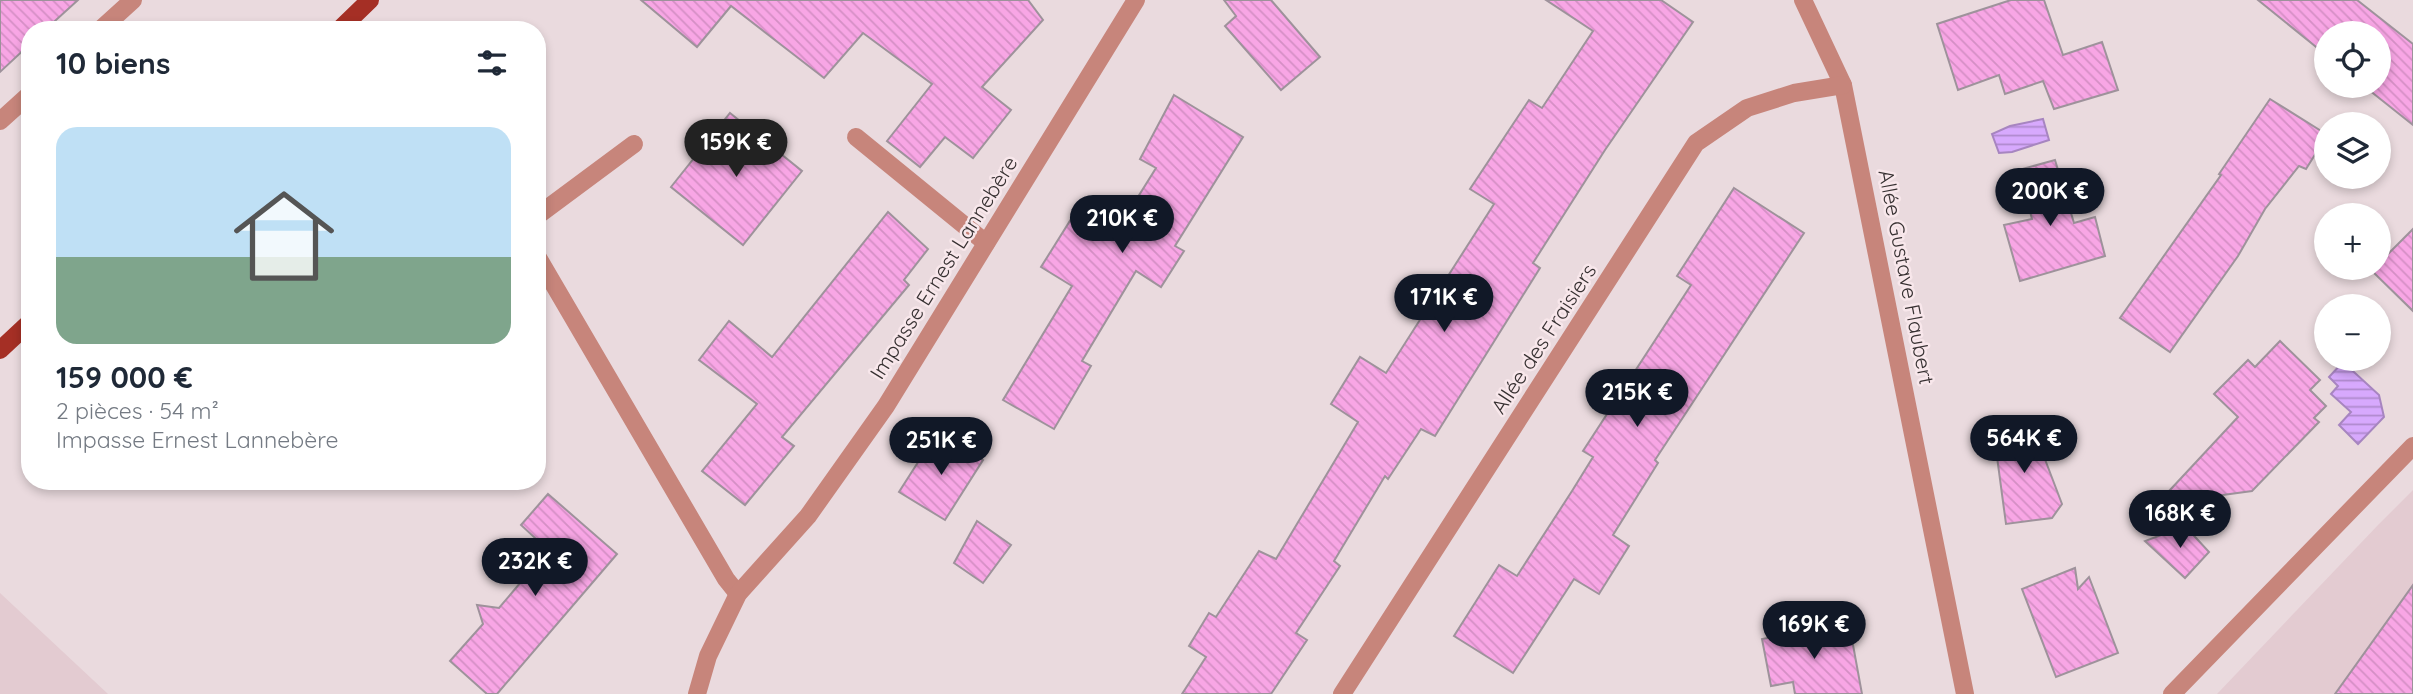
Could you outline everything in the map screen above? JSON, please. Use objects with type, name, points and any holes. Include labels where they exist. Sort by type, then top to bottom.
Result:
[{"type":"main road","points":[[348,21],[370,0]]},
{"type":"main road","points":[[0,350],[21,330]]},
{"type":"street","points":[[110,21],[133,0]]},
{"type":"street","name":"Impasse Ernest Lannebère","points":[[697,694],[708,656],[738,594],[808,516],[878,417],[1136,0]]},
{"type":"street","name":"Allée Gustave Flaubert","points":[[1803,0],[1843,85],[1965,694]]},
{"type":"street","name":"Allée des Fraisiers","points":[[1342,694],[1696,143],[1747,108],[1794,93],[1843,85]]},
{"type":"street","points":[[0,121],[21,102]]},
{"type":"street","points":[[856,137],[986,243]]},
{"type":"street","points":[[546,209],[634,144]]},
{"type":"street","points":[[546,271],[726,579],[738,594]]},
{"type":"street","points":[[2172,694],[2413,446]]},
{"type":"shaded area","points":[[2043,119],[2049,140],[2012,152],[1999,153],[1992,134],[2010,126]]},
{"type":"shaded area","points":[[2335,371],[2353,371],[2379,395],[2384,417],[2358,444],[2339,425],[2351,412],[2331,394],[2338,386],[2329,377]]},
{"type":"shaded area","points":[[2413,490],[2413,694],[2217,694],[2379,524]]},
{"type":"shaded area","points":[[0,593],[108,694],[0,694]]},
{"type":"building","points":[[0,0],[78,0],[55,21],[21,21],[21,52],[0,72]]},
{"type":"building","points":[[641,0],[1028,0],[1043,20],[982,87],[1011,110],[973,158],[945,137],[920,167],[887,141],[932,84],[863,33],[824,78],[731,6],[697,47]]},
{"type":"building","points":[[1224,0],[1271,0],[1320,57],[1281,90],[1225,26],[1236,16]]},
{"type":"building","points":[[1546,0],[1661,0],[1693,22],[1605,150],[1533,263],[1540,268],[1435,436],[1421,429],[1388,479],[1385,476],[1334,561],[1340,566],[1296,633],[1307,640],[1271,694],[1182,694],[1206,657],[1189,646],[1209,613],[1216,617],[1259,551],[1276,559],[1358,422],[1331,404],[1360,357],[1386,373],[1494,204],[1470,189],[1529,100],[1542,108],[1593,31]]},
{"type":"building","points":[[2011,0],[2044,0],[2063,55],[2102,42],[2118,90],[2054,109],[2043,81],[2005,94],[1999,75],[1958,90],[1937,24]]},
{"type":"building","points":[[2258,0],[2357,0],[2384,21],[2314,21],[2314,45]]},
{"type":"building","points":[[2391,27],[2413,44],[2413,125],[2379,98],[2391,98]]},
{"type":"building","points":[[1174,95],[1243,137],[1175,246],[1184,251],[1161,287],[1136,271],[1082,361],[1091,366],[1054,429],[1003,400],[1072,286],[1041,267],[1073,216],[1111,240],[1156,168],[1140,159]]},
{"type":"building","points":[[2270,99],[2314,126],[2314,156],[2306,169],[2299,166],[2265,209],[2238,256],[2170,352],[2120,318],[2221,175],[2219,174]]},
{"type":"building","points":[[730,113],[802,171],[743,245],[671,187]]},
{"type":"building","points":[[2055,160],[2074,223],[2095,217],[2105,256],[2020,281],[2004,225],[2032,219],[2019,170]]},
{"type":"building","points":[[1734,188],[1804,233],[1655,460],[1658,463],[1613,535],[1629,546],[1599,594],[1574,579],[1513,673],[1454,636],[1499,565],[1517,576],[1572,491],[1593,457],[1583,451],[1691,285],[1677,276]]},
{"type":"building","points":[[888,212],[928,249],[904,280],[909,285],[782,437],[794,446],[745,505],[702,471],[757,404],[699,360],[729,321],[772,357]]},
{"type":"building","points":[[2413,229],[2413,311],[2381,280],[2391,280],[2391,251]]},
{"type":"building","points":[[2280,341],[2320,380],[2310,390],[2326,406],[2314,418],[2319,422],[2252,491],[2157,504],[2238,417],[2214,394],[2248,360],[2255,367]]},
{"type":"building","points":[[2030,420],[2062,504],[2052,518],[2006,524],[1993,427]]},
{"type":"building","points":[[936,434],[983,460],[945,520],[899,492]]},
{"type":"building","points":[[548,494],[617,554],[497,694],[487,694],[450,661],[483,624],[477,605],[499,608],[548,550],[521,525]]},
{"type":"building","points":[[977,521],[1011,545],[983,583],[954,563]]},
{"type":"building","points":[[2185,526],[2209,552],[2185,578],[2145,541]]},
{"type":"building","points":[[2075,568],[2078,589],[2089,577],[2118,653],[2056,677],[2022,589]]},
{"type":"building","points":[[2413,585],[2413,694],[2335,694]]},
{"type":"building","points":[[1849,623],[1862,694],[1795,694],[1793,682],[1771,686],[1762,639]]}]
